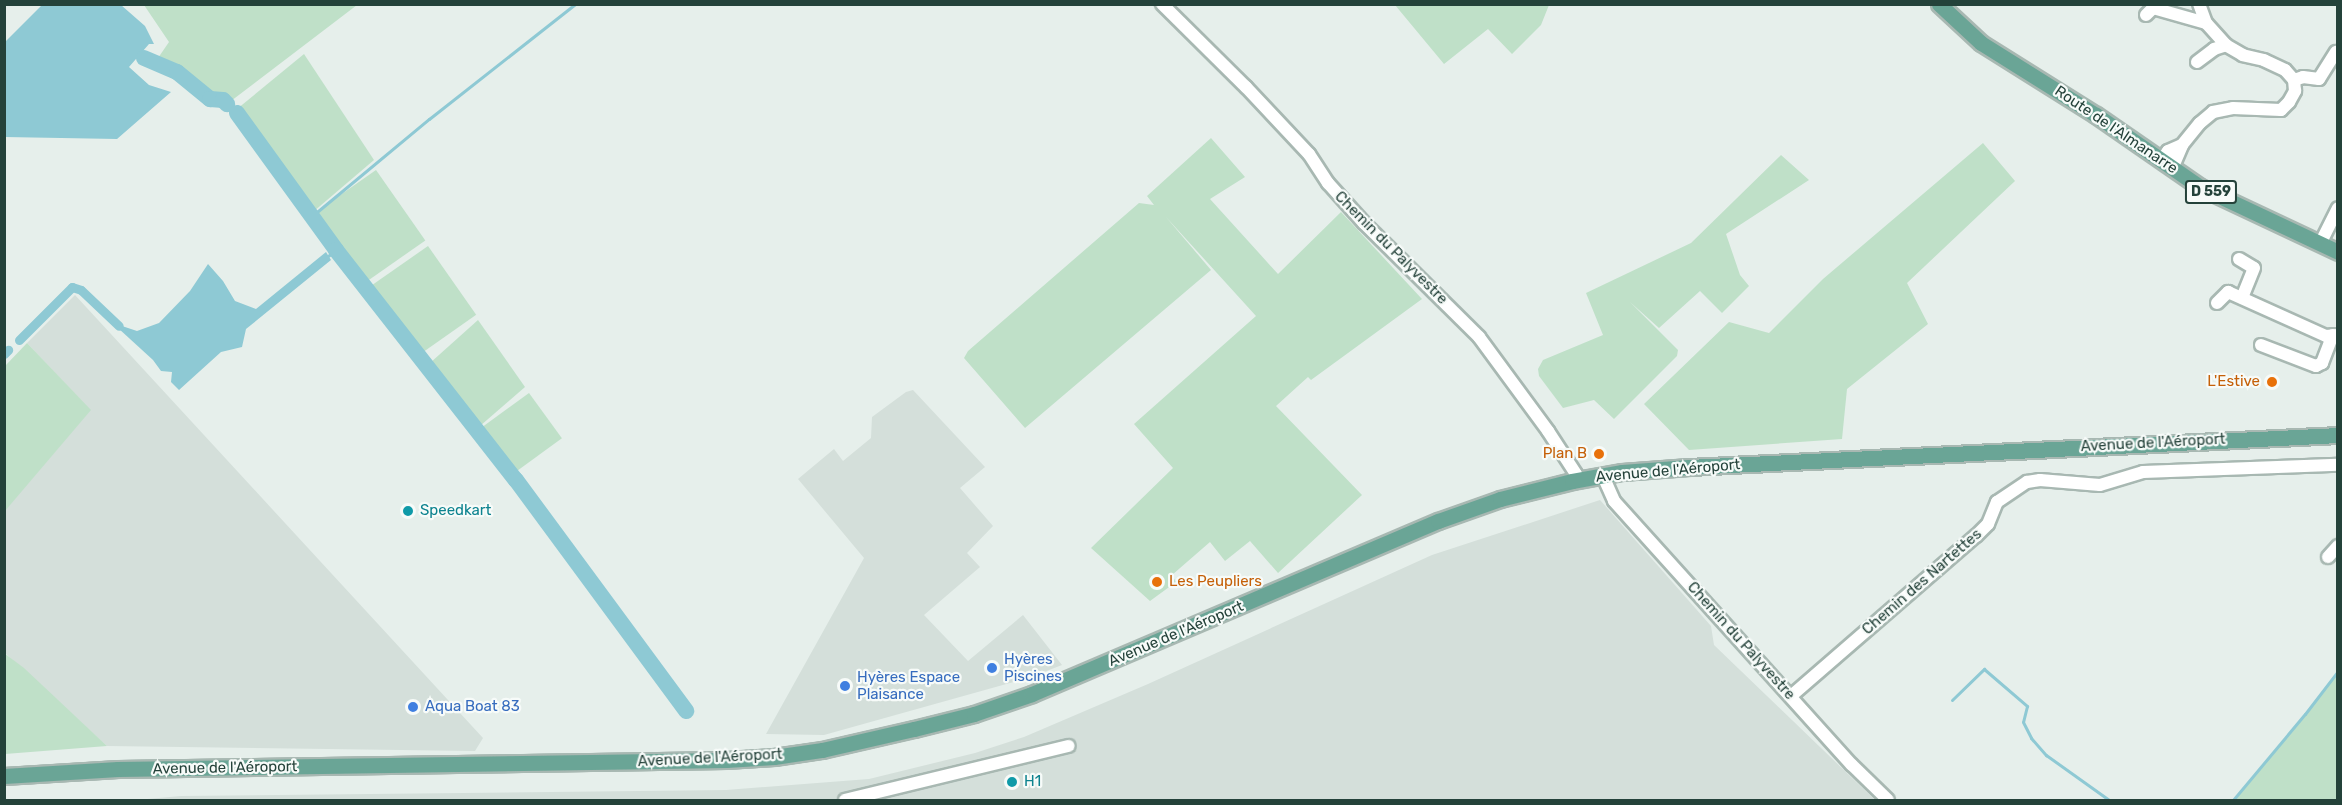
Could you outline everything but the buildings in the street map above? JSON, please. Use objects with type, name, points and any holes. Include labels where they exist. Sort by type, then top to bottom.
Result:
[{"type":"main road","name":"Route de l'Almanarre","points":[[1939,4],[1981,44],[2096,115],[2200,187],[2337,252]]},
{"type":"main road","name":"Avenue de l'Aéroport","points":[[4,776],[118,769],[726,760],[774,757],[822,750],[974,714],[1032,694],[1438,521],[1522,493],[1577,480],[1713,465],[2337,435]]},
{"type":"street","name":"Chemin du Palyvestre","points":[[1162,4],[1246,87],[1309,154],[1328,183],[1364,223],[1479,337],[1560,449],[1576,474],[1577,480]]},
{"type":"street","points":[[2199,4],[2206,22],[2226,45],[2243,55],[2279,66],[2294,80]]},
{"type":"street","points":[[2146,15],[2153,8],[2206,22]]},
{"type":"street","points":[[2197,62],[2214,49],[2226,45]]},
{"type":"street","points":[[2294,80],[2303,77],[2319,79],[2336,52]]},
{"type":"street","points":[[2167,165],[2168,151],[2182,145],[2200,123],[2213,112],[2233,108],[2281,110],[2293,97],[2294,80]]},
{"type":"street","points":[[2320,244],[2337,208]]},
{"type":"street","points":[[2240,258],[2254,268],[2242,298]]},
{"type":"street","points":[[2217,303],[2228,292],[2326,336],[2335,335]]},
{"type":"street","points":[[2261,345],[2316,366],[2322,363],[2335,335]]},
{"type":"street","name":"Chemin des Nartettes","points":[[1791,696],[1976,537],[1988,524],[1997,502],[2027,482],[2040,480],[2100,485],[2143,472],[2337,465]]},
{"type":"street","name":"Chemin du Palyvestre","points":[[1603,476],[1614,501],[1888,801]]},
{"type":"street","points":[[2328,556],[2337,546]]},
{"type":"street","points":[[845,801],[1069,746]]},
{"type":"shaded area","points":[[75,295],[483,738],[475,751],[107,746],[5,653],[4,511],[90,410],[27,343]]},
{"type":"shaded area","points":[[913,390],[985,467],[960,488],[993,526],[967,553],[980,567],[924,615],[968,661],[1023,615],[1062,665],[1031,677],[824,735],[766,734],[864,558],[798,479],[834,449],[843,461],[871,438],[872,417],[906,392]]},
{"type":"shaded area","points":[[1600,500],[1711,626],[1714,645],[1875,800],[136,800],[181,796],[726,790],[869,779],[975,753],[1024,737],[1148,684],[1432,555]]},
{"type":"green space","points":[[144,5],[357,5],[227,104],[158,58],[169,42]]},
{"type":"green space","points":[[1395,5],[1549,5],[1541,25],[1512,54],[1488,29],[1444,64]]},
{"type":"green space","points":[[304,54],[374,160],[313,212],[237,109]]},
{"type":"green space","points":[[1211,138],[1245,177],[1210,199],[1278,274],[1341,212],[1422,299],[1311,380],[1308,377],[1276,406],[1362,495],[1278,573],[1250,541],[1225,561],[1210,542],[1172,575],[1176,582],[1150,601],[1091,548],[1173,468],[1134,424],[1256,316],[1166,217],[1211,270],[1025,428],[964,358],[968,351],[1139,203],[1154,205],[1147,196]]},
{"type":"green space","points":[[1983,143],[2015,181],[1907,283],[1928,324],[1847,389],[1842,439],[1689,450],[1644,404],[1729,322],[1769,333],[1823,279]]},
{"type":"green space","points":[[1781,155],[1809,180],[1726,234],[1740,275],[1749,286],[1722,313],[1700,291],[1659,328],[1630,302],[1678,350],[1677,356],[1614,419],[1594,400],[1563,408],[1539,376],[1538,369],[1543,360],[1603,335],[1586,293],[1691,243]]},
{"type":"green space","points":[[376,170],[425,240],[366,282],[317,211]]},
{"type":"green space","points":[[428,246],[476,315],[420,354],[371,286]]},
{"type":"green space","points":[[478,320],[525,387],[480,426],[430,363]]},
{"type":"green space","points":[[27,343],[91,410],[5,511],[5,366]]},
{"type":"green space","points":[[529,393],[562,438],[514,473],[481,428]]},
{"type":"green space","points":[[4,653],[24,668],[107,746],[5,754]]},
{"type":"green space","points":[[2337,674],[2337,800],[2233,800],[2282,743]]},
{"type":"water","points":[[42,5],[121,5],[145,26],[154,44],[149,44],[129,67],[149,85],[171,92],[117,139],[5,137],[5,42]]},
{"type":"water","points":[[326,252],[331,260],[246,329],[242,347],[221,352],[179,390],[171,382],[172,372],[161,371],[153,360],[118,328],[119,325],[137,331],[159,323],[190,291],[208,264],[223,281],[235,301],[256,309]]},
{"type":"waterway","points":[[312,216],[429,119],[575,4]]},
{"type":"waterway","points":[[144,58],[177,72],[210,99],[223,100],[227,104]]},
{"type":"waterway","points":[[237,113],[336,250],[516,480],[686,711]]},
{"type":"waterway","points":[[328,256],[336,250]]},
{"type":"waterway","points":[[19,340],[72,287],[81,290],[119,326]]},
{"type":"waterway","points":[[4,354],[8,350]]},
{"type":"waterway","points":[[1952,700],[1984,669],[2027,706],[2023,722],[2031,738],[2046,755],[2109,800]]},
{"type":"waterway","points":[[2233,800],[2338,671]]},
{"type":"place","name":"L'Estive","points":[[2272,382]]},
{"type":"place","name":"Plan B","points":[[1599,454]]},
{"type":"place","name":"Speedkart","points":[[408,511]]},
{"type":"place","name":"Les Peupliers","points":[[1157,582]]},
{"type":"place","name":"Hyères Piscines","points":[[992,668]]},
{"type":"place","name":"Hyères Espace Plaisance","points":[[845,686]]},
{"type":"place","name":"Aqua Boat 83","points":[[413,707]]},
{"type":"place","name":"H1","points":[[1012,782]]}]
